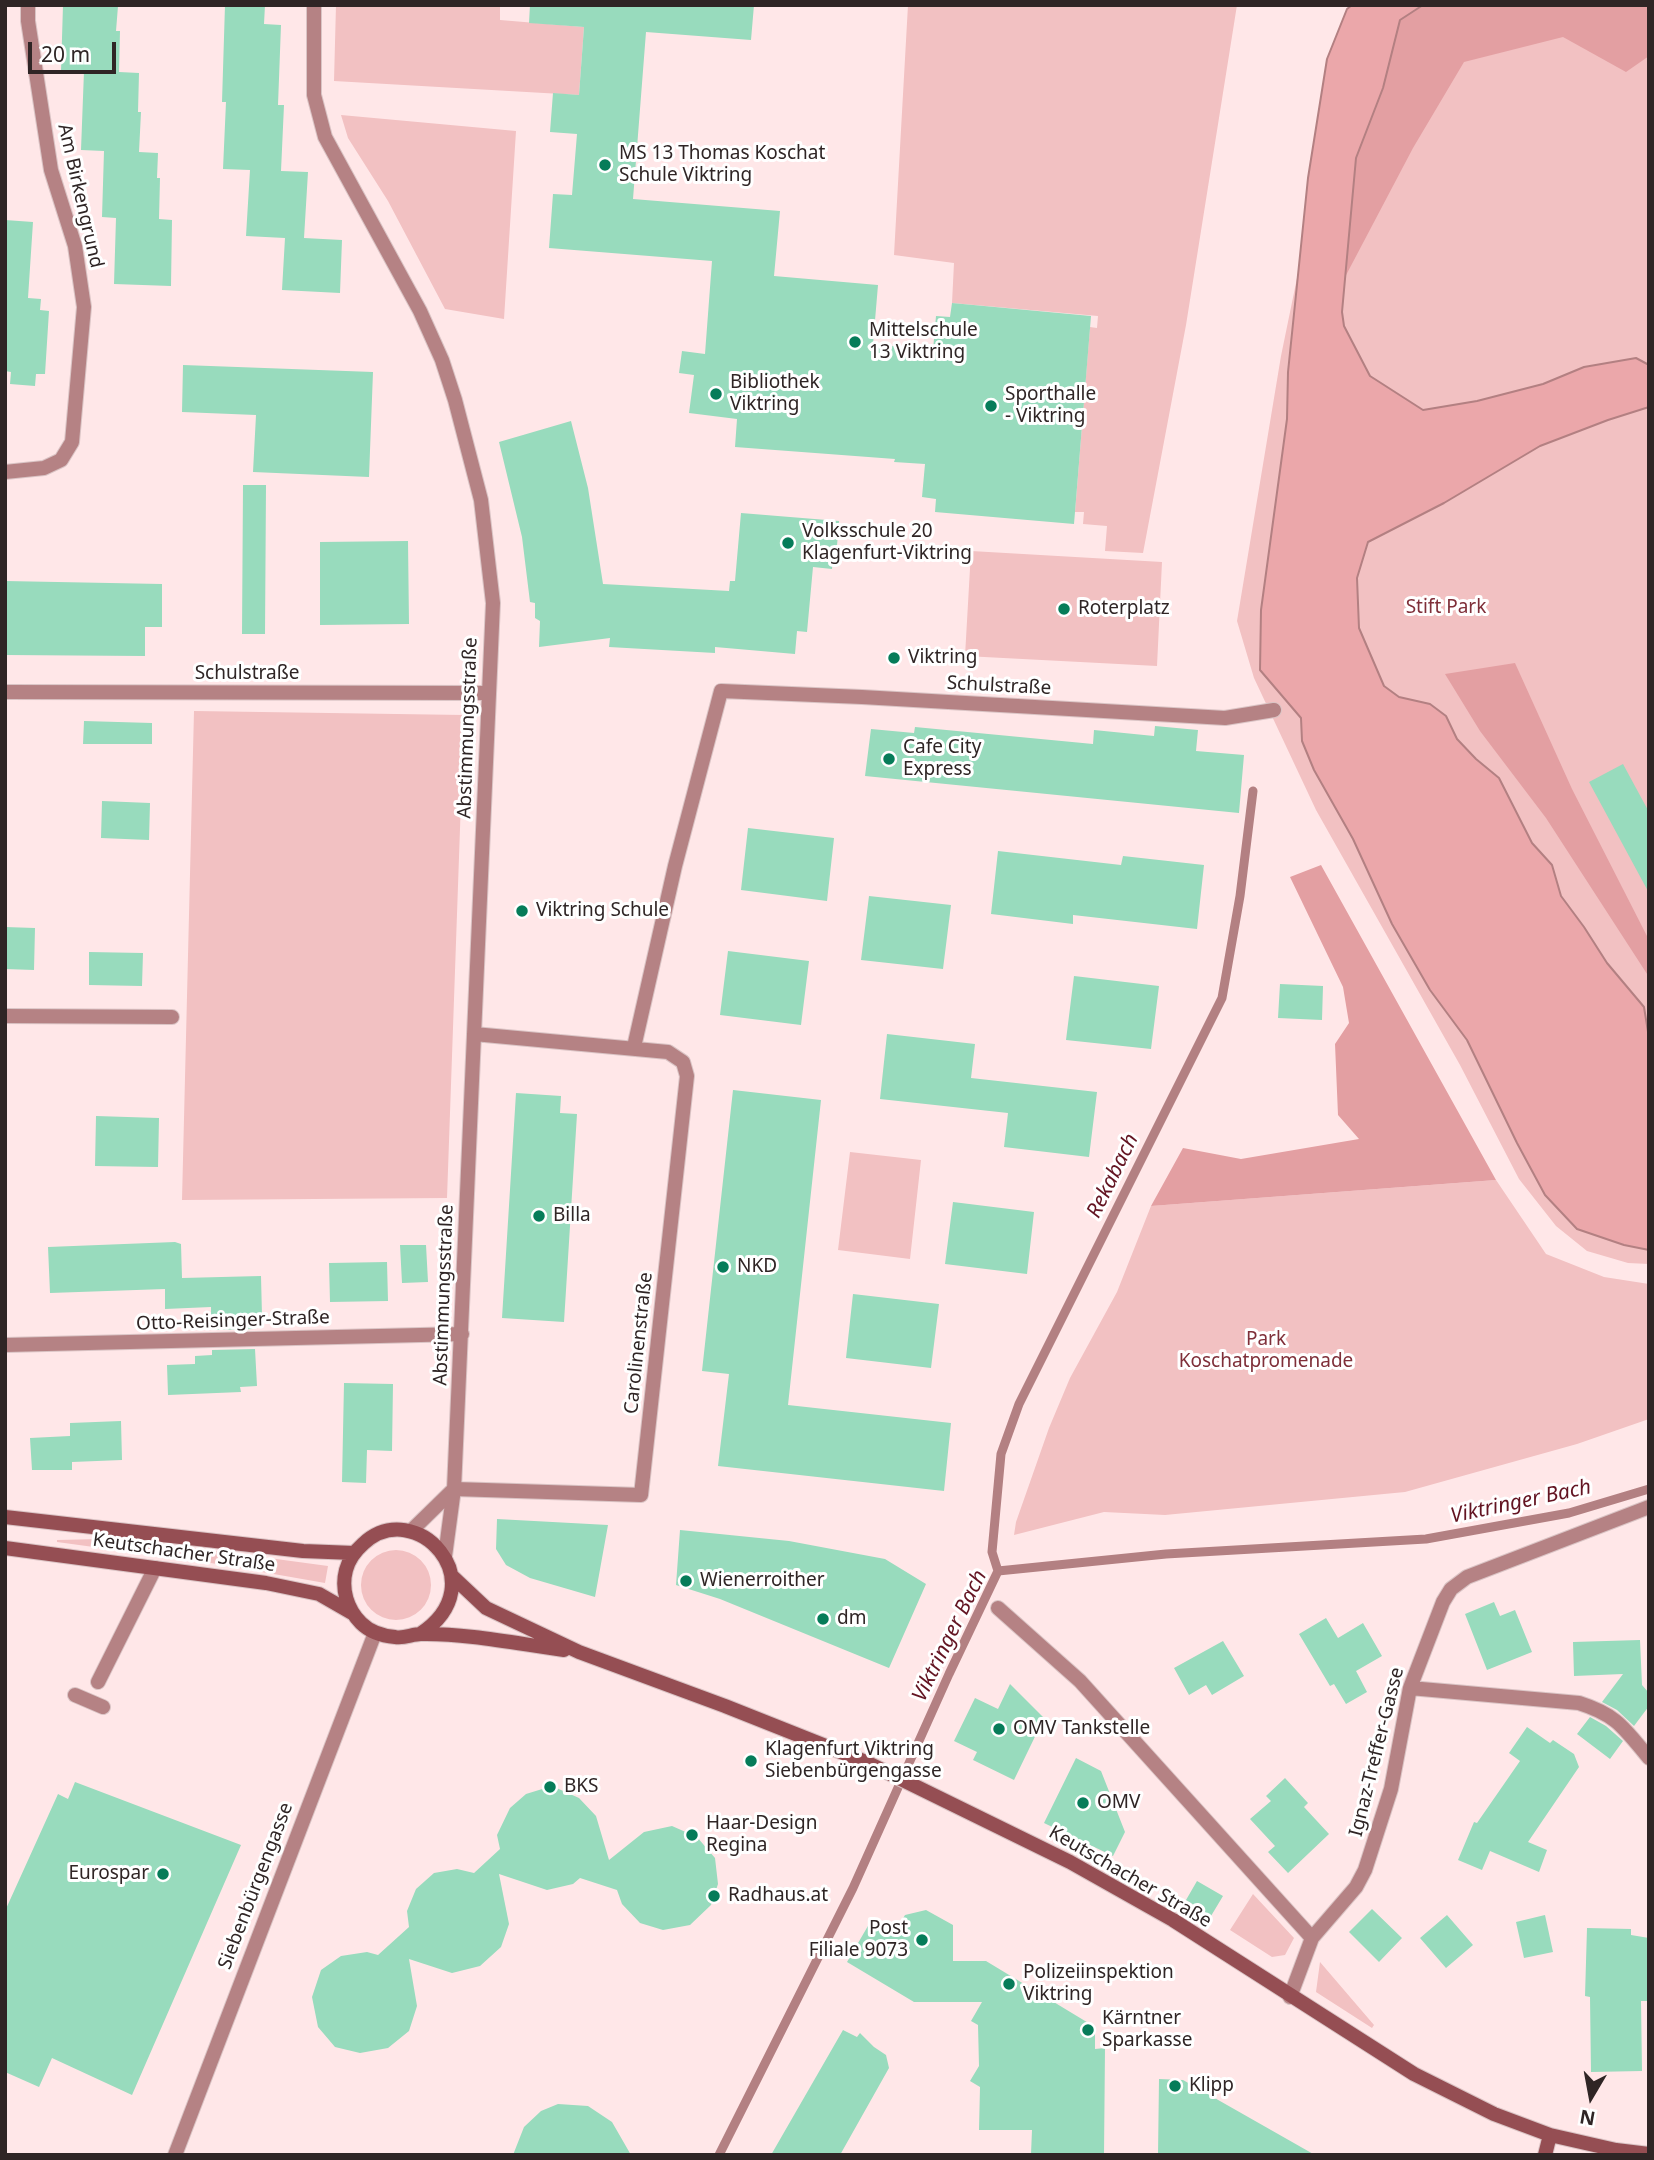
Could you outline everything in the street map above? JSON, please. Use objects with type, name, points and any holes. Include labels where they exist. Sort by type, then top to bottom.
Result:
[{"type":"main road","name":"Keutschacher Straße","points":[[5,1517],[303,1551],[354,1553]]},
{"type":"main road","points":[[353,1613],[346,1599],[344,1583],[347,1567],[354,1553],[369,1538],[389,1531],[411,1531],[430,1540],[445,1556]]},
{"type":"main road","name":"Keutschacher Straße","points":[[5,1548],[266,1583],[320,1594],[353,1613],[363,1625],[375,1633],[397,1638],[420,1634],[579,1652]]},
{"type":"main road","name":"Keutschacher Straße","points":[[445,1556],[452,1576],[486,1608],[579,1652],[866,1762],[941,1797],[1070,1862],[1173,1920],[1414,2074],[1494,2114],[1550,2135],[1616,2150],[1649,2154]]},
{"type":"main road","points":[[420,1634],[435,1624],[445,1611],[452,1594],[452,1576]]},
{"type":"main road","points":[[1545,2155],[1550,2135]]},
{"type":"street","name":"Am Birkengrund","points":[[5,472],[44,468],[61,460],[72,442],[83,307],[75,246],[51,170],[28,21],[28,5]]},
{"type":"street","name":"Abstimmungsstraße","points":[[314,5],[314,95],[325,137],[420,311],[442,360],[478,488],[487,539],[493,603],[462,1334],[454,1489],[445,1556]]},
{"type":"street","name":"Schulstraße","points":[[634,1048],[675,866],[721,691],[875,697],[1226,718],[1274,710]]},
{"type":"street","name":"Schulstraße","points":[[5,692],[489,693]]},
{"type":"street","points":[[5,1016],[172,1017]]},
{"type":"street","name":"Carolinenstraße","points":[[454,1489],[641,1495],[687,1076],[683,1062],[668,1052],[474,1034]]},
{"type":"street","name":"Otto-Reisinger-Straße","points":[[5,1345],[462,1334]]},
{"type":"street","points":[[411,1531],[454,1489]]},
{"type":"street","name":"Ignaz-Treffer-Gasse","points":[[1290,1997],[1312,1938],[1356,1887],[1365,1871],[1391,1789],[1410,1688],[1443,1602],[1451,1589],[1467,1577],[1649,1507]]},
{"type":"street","points":[[98,1682],[155,1568]]},
{"type":"street","points":[[998,1608],[1080,1681],[1312,1938]]},
{"type":"street","name":"Siebenbürgengasse","points":[[175,2155],[375,1633]]},
{"type":"street","points":[[1410,1688],[1579,1703],[1617,1720],[1649,1758]]},
{"type":"street","points":[[75,1695],[103,1707]]},
{"type":"green space","points":[[336,5],[500,5],[500,20],[584,27],[579,95],[334,81]]},
{"type":"green space","points":[[908,5],[1237,5],[1186,325],[1143,553],[1105,551],[1107,526],[1083,524],[1084,512],[1075,512],[1090,327],[1097,328],[1098,316],[952,303],[954,263],[894,255]]},
{"type":"green space","name":"Stift Park","points":[[1353,5],[1649,5],[1649,1264],[1628,1263],[1587,1251],[1556,1226],[1519,1179],[1460,1065],[1316,810],[1254,678],[1237,621],[1281,356]]},
{"type":"green space","points":[[341,115],[516,131],[504,319],[445,309],[388,201],[348,138]]},
{"type":"green space","name":"Roterplatz","points":[[971,551],[1162,562],[1157,666],[965,656]]},
{"type":"green space","points":[[194,711],[464,715],[447,1198],[182,1200]]},
{"type":"green space","points":[[850,1152],[921,1160],[910,1259],[838,1250]]},
{"type":"green space","name":"Park Koschatpromenade","points":[[1496,1180],[1546,1254],[1604,1277],[1649,1284],[1649,1419],[1577,1444],[1405,1492],[1165,1515],[1104,1512],[1014,1535],[1016,1522],[1049,1428],[1070,1378],[1117,1292],[1151,1206]]},
{"type":"green space","points":[[99,1539],[202,1549],[328,1566],[325,1583],[211,1563],[57,1542]]},
{"type":"green space","points":[[396,1550],[421,1560],[431,1585],[421,1610],[396,1620],[371,1610],[361,1585],[371,1560]]},
{"type":"green space","points":[[1253,1894],[1294,1938],[1285,1955],[1272,1957],[1230,1930]]},
{"type":"green space","points":[[1320,1962],[1374,2025],[1372,2028],[1316,1992]]},
{"type":"shaded area","points":[[1352,5],[1423,5],[1400,20],[1383,88],[1356,158],[1342,312],[1344,326],[1370,376],[1423,410],[1477,401],[1543,384],[1584,367],[1636,358],[1649,365],[1649,407],[1540,446],[1444,503],[1368,542],[1357,578],[1359,628],[1384,686],[1399,697],[1430,704],[1446,716],[1457,739],[1499,778],[1532,843],[1552,865],[1561,896],[1607,963],[1644,1007],[1649,1038],[1649,1250],[1624,1245],[1577,1229],[1545,1195],[1467,1040],[1430,990],[1392,924],[1353,839],[1314,770],[1302,741],[1301,718],[1260,670],[1261,610],[1287,419],[1288,372],[1308,178],[1327,59],[1347,9]]},
{"type":"shaded area","points":[[1423,5],[1649,5],[1649,56],[1626,72],[1563,37],[1464,62],[1413,148],[1344,279],[1356,158],[1383,88],[1400,20]]},
{"type":"shaded area","points":[[1515,663],[1572,789],[1649,940],[1649,977],[1546,818],[1480,731],[1445,674]]},
{"type":"shaded area","points":[[1321,865],[1496,1180],[1151,1206],[1183,1148],[1241,1159],[1359,1139],[1338,1115],[1335,1044],[1349,1023],[1343,987],[1290,877]]},
{"type":"building","points":[[63,5],[118,6],[116,31],[120,31],[119,72],[139,73],[139,152],[158,153],[159,219],[172,220],[171,286],[114,284],[116,218],[102,217],[104,151],[81,150],[84,71],[61,71]]},
{"type":"building","points":[[225,5],[265,5],[264,24],[281,25],[278,105],[284,105],[281,171],[308,172],[304,238],[342,240],[340,293],[282,290],[285,238],[246,236],[250,170],[223,169],[226,102],[222,102]]},
{"type":"building","points":[[530,5],[754,5],[751,40],[646,32],[633,199],[780,211],[774,276],[878,285],[873,344],[933,350],[936,316],[950,317],[952,303],[1091,316],[1074,524],[935,512],[936,499],[922,497],[925,464],[894,462],[895,459],[735,447],[737,419],[689,413],[694,375],[679,373],[682,351],[705,354],[712,261],[549,248],[553,194],[572,195],[577,134],[550,132],[553,93],[579,95],[584,27],[529,23]]},
{"type":"building","points":[[5,220],[33,222],[28,298],[41,299],[40,310],[49,311],[45,374],[36,374],[35,386],[10,384],[11,372],[5,371]]},
{"type":"building","points":[[183,365],[373,372],[369,477],[253,472],[256,415],[182,412]]},
{"type":"building","name":"Volksschule 20 Klagenfurt-Viktring","points":[[571,421],[588,488],[603,584],[729,591],[730,581],[735,581],[741,513],[839,521],[836,558],[833,558],[832,569],[813,567],[807,632],[797,631],[795,654],[715,647],[715,653],[609,647],[610,638],[539,647],[540,621],[535,618],[535,603],[530,602],[522,537],[499,442]]},
{"type":"building","points":[[243,485],[266,485],[265,634],[242,634]]},
{"type":"building","points":[[408,541],[409,624],[320,625],[320,542]]},
{"type":"building","points":[[5,581],[162,584],[162,627],[145,627],[145,656],[5,655]]},
{"type":"building","points":[[84,721],[152,723],[152,744],[83,744]]},
{"type":"building","points":[[1155,726],[1198,730],[1196,751],[1244,755],[1239,813],[865,776],[871,729],[914,733],[915,727],[1093,744],[1094,730],[1154,736]]},
{"type":"building","points":[[1623,764],[1649,812],[1649,893],[1589,782]]},
{"type":"building","points":[[102,801],[150,803],[149,840],[101,838]]},
{"type":"building","points":[[748,828],[834,838],[827,901],[741,890]]},
{"type":"building","points":[[998,851],[1121,865],[1123,856],[1204,865],[1197,929],[1073,915],[1073,924],[991,914]]},
{"type":"building","points":[[869,896],[951,905],[943,969],[861,960]]},
{"type":"building","points":[[5,927],[35,928],[34,970],[5,969]]},
{"type":"building","points":[[728,951],[809,961],[801,1025],[720,1015]]},
{"type":"building","points":[[89,952],[143,953],[142,986],[89,985]]},
{"type":"building","points":[[1074,976],[1159,986],[1151,1049],[1066,1040]]},
{"type":"building","points":[[1280,984],[1323,986],[1322,1020],[1278,1018]]},
{"type":"building","points":[[887,1034],[975,1044],[971,1078],[1097,1092],[1089,1157],[1004,1147],[1008,1113],[880,1099]]},
{"type":"building","points":[[733,1090],[821,1100],[788,1405],[951,1423],[944,1491],[718,1466],[729,1374],[702,1371]]},
{"type":"building","name":"Billa","points":[[516,1093],[561,1096],[560,1113],[577,1114],[564,1322],[502,1318]]},
{"type":"building","points":[[96,1116],[159,1118],[158,1167],[95,1166]]},
{"type":"building","points":[[953,1202],[1034,1212],[1027,1274],[945,1264]]},
{"type":"building","points":[[175,1242],[181,1244],[182,1278],[261,1276],[262,1316],[254,1316],[254,1329],[211,1330],[211,1307],[165,1309],[165,1289],[50,1293],[48,1247]]},
{"type":"building","points":[[400,1245],[426,1245],[428,1282],[402,1283]]},
{"type":"building","points":[[387,1262],[388,1301],[330,1302],[329,1263]]},
{"type":"building","points":[[853,1294],[939,1304],[931,1368],[846,1358]]},
{"type":"building","points":[[255,1349],[257,1386],[240,1387],[241,1392],[168,1395],[167,1365],[195,1364],[195,1356],[212,1355],[212,1350]]},
{"type":"building","points":[[344,1383],[393,1384],[392,1451],[367,1450],[366,1483],[342,1482]]},
{"type":"building","points":[[121,1421],[122,1460],[72,1462],[72,1470],[32,1470],[30,1438],[70,1436],[70,1423]]},
{"type":"building","points":[[497,1519],[608,1525],[595,1597],[530,1578],[506,1565],[496,1549]]},
{"type":"building","points":[[680,1530],[789,1541],[885,1559],[926,1584],[889,1668],[720,1599],[676,1585]]},
{"type":"building","points":[[1494,1602],[1500,1616],[1515,1610],[1532,1652],[1487,1670],[1465,1614]]},
{"type":"building","points":[[1326,1618],[1338,1638],[1363,1623],[1382,1656],[1356,1671],[1367,1692],[1346,1704],[1334,1684],[1330,1686],[1299,1634]]},
{"type":"building","points":[[1640,1640],[1642,1685],[1649,1693],[1649,1706],[1634,1726],[1617,1710],[1602,1702],[1623,1674],[1574,1676],[1573,1642]]},
{"type":"building","points":[[1223,1641],[1244,1676],[1212,1695],[1206,1685],[1189,1695],[1174,1668]]},
{"type":"building","name":"OMV Tankstelle","points":[[1010,1684],[1044,1718],[1014,1780],[973,1760],[977,1752],[954,1741],[975,1698],[998,1709]]},
{"type":"building","points":[[1590,1717],[1606,1726],[1623,1741],[1610,1759],[1577,1734]]},
{"type":"building","points":[[1527,1727],[1550,1743],[1553,1740],[1574,1754],[1579,1767],[1528,1842],[1547,1850],[1539,1872],[1490,1851],[1482,1870],[1458,1860],[1474,1822],[1477,1823],[1520,1761],[1509,1753]]},
{"type":"building","points":[[1076,1758],[1101,1771],[1125,1832],[1113,1856],[1044,1823]]},
{"type":"building","points":[[1285,1778],[1308,1803],[1304,1807],[1329,1834],[1288,1873],[1268,1852],[1275,1846],[1250,1819],[1271,1801],[1266,1796]]},
{"type":"building","points":[[75,1782],[241,1845],[132,2095],[52,2058],[39,2087],[5,2072],[5,1911],[58,1794],[68,1799]]},
{"type":"building","points":[[552,1786],[579,1798],[596,1816],[609,1860],[644,1832],[672,1826],[697,1837],[715,1858],[718,1884],[711,1905],[690,1925],[663,1930],[640,1923],[622,1904],[617,1890],[580,1878],[573,1884],[547,1890],[499,1874],[509,1924],[501,1947],[480,1966],[452,1973],[409,1959],[417,2006],[409,2031],[388,2048],[360,2053],[335,2047],[318,2027],[312,1997],[321,1970],[341,1956],[367,1952],[378,1955],[409,1927],[407,1911],[416,1889],[434,1873],[457,1869],[474,1873],[500,1849],[497,1835],[510,1808],[526,1794]]},
{"type":"building","points":[[1197,1881],[1223,1896],[1211,1916],[1186,1900]]},
{"type":"building","points":[[1372,1909],[1402,1938],[1379,1962],[1349,1932]]},
{"type":"building","points":[[926,1910],[953,1925],[953,1961],[986,1961],[1095,2027],[1095,2049],[1105,2048],[1104,2155],[1031,2154],[1032,2130],[979,2130],[980,2087],[970,2081],[979,2066],[978,2025],[971,2021],[982,2002],[914,2002],[847,1962],[872,1919],[895,1932],[905,1915]]},
{"type":"building","points":[[1447,1915],[1473,1945],[1446,1968],[1420,1938]]},
{"type":"building","points":[[1545,1915],[1553,1952],[1524,1958],[1516,1922]]},
{"type":"building","points":[[1587,1928],[1631,1929],[1631,1935],[1649,1938],[1647,2001],[1641,2001],[1642,2071],[1591,2072],[1590,1997],[1585,1996]]},
{"type":"building","points":[[843,2030],[857,2037],[860,2033],[886,2055],[889,2068],[840,2155],[771,2155]]},
{"type":"building","points":[[1159,2079],[1183,2080],[1315,2155],[1158,2155]]},
{"type":"building","points":[[558,2104],[588,2106],[612,2122],[631,2155],[513,2155],[524,2127],[541,2111]]},
{"type":"waterway","name":"Rekabach","points":[[998,1571],[992,1552],[1001,1454],[1019,1404],[1222,998],[1240,896],[1253,791]]},
{"type":"waterway","name":"Viktringer Bach","points":[[719,2155],[853,1888],[998,1571],[1166,1554],[1426,1539],[1569,1513],[1649,1489]]},
{"type":"place","name":"MS 13 Thomas Koschat Schule Viktring","points":[[605,165]]},
{"type":"place","name":"Mittelschule 13 Viktring","points":[[855,342]]},
{"type":"place","name":"Bibliothek Viktring","points":[[716,394]]},
{"type":"place","name":"Sporthalle - Viktring","points":[[991,406]]},
{"type":"place","name":"Volksschule 20 Klagenfurt-Viktring","points":[[788,543]]},
{"type":"place","name":"Roterplatz","points":[[1064,609]]},
{"type":"place","name":"Viktring","points":[[894,658]]},
{"type":"place","name":"Cafe City Express","points":[[889,759]]},
{"type":"place","name":"Viktring Schule","points":[[522,911]]},
{"type":"place","name":"Billa","points":[[539,1216]]},
{"type":"place","name":"NKD","points":[[723,1267]]},
{"type":"place","name":"Wienerroither","points":[[686,1581]]},
{"type":"place","name":"dm","points":[[823,1619]]},
{"type":"place","name":"OMV Tankstelle","points":[[999,1729]]},
{"type":"place","name":"Klagenfurt Viktring Siebenbürgengasse","points":[[751,1761]]},
{"type":"place","name":"BKS","points":[[550,1787]]},
{"type":"place","name":"OMV","points":[[1083,1803]]},
{"type":"place","name":"Haar-Design Regina","points":[[692,1835]]},
{"type":"place","name":"Eurospar","points":[[163,1874]]},
{"type":"place","name":"Radhaus.at","points":[[714,1896]]},
{"type":"place","name":"Post Filiale 9073","points":[[922,1940]]},
{"type":"place","name":"Polizeiinspektion Viktring","points":[[1009,1984]]},
{"type":"place","name":"Kärntner Sparkasse","points":[[1088,2030]]},
{"type":"place","name":"Klipp","points":[[1175,2086]]}]
